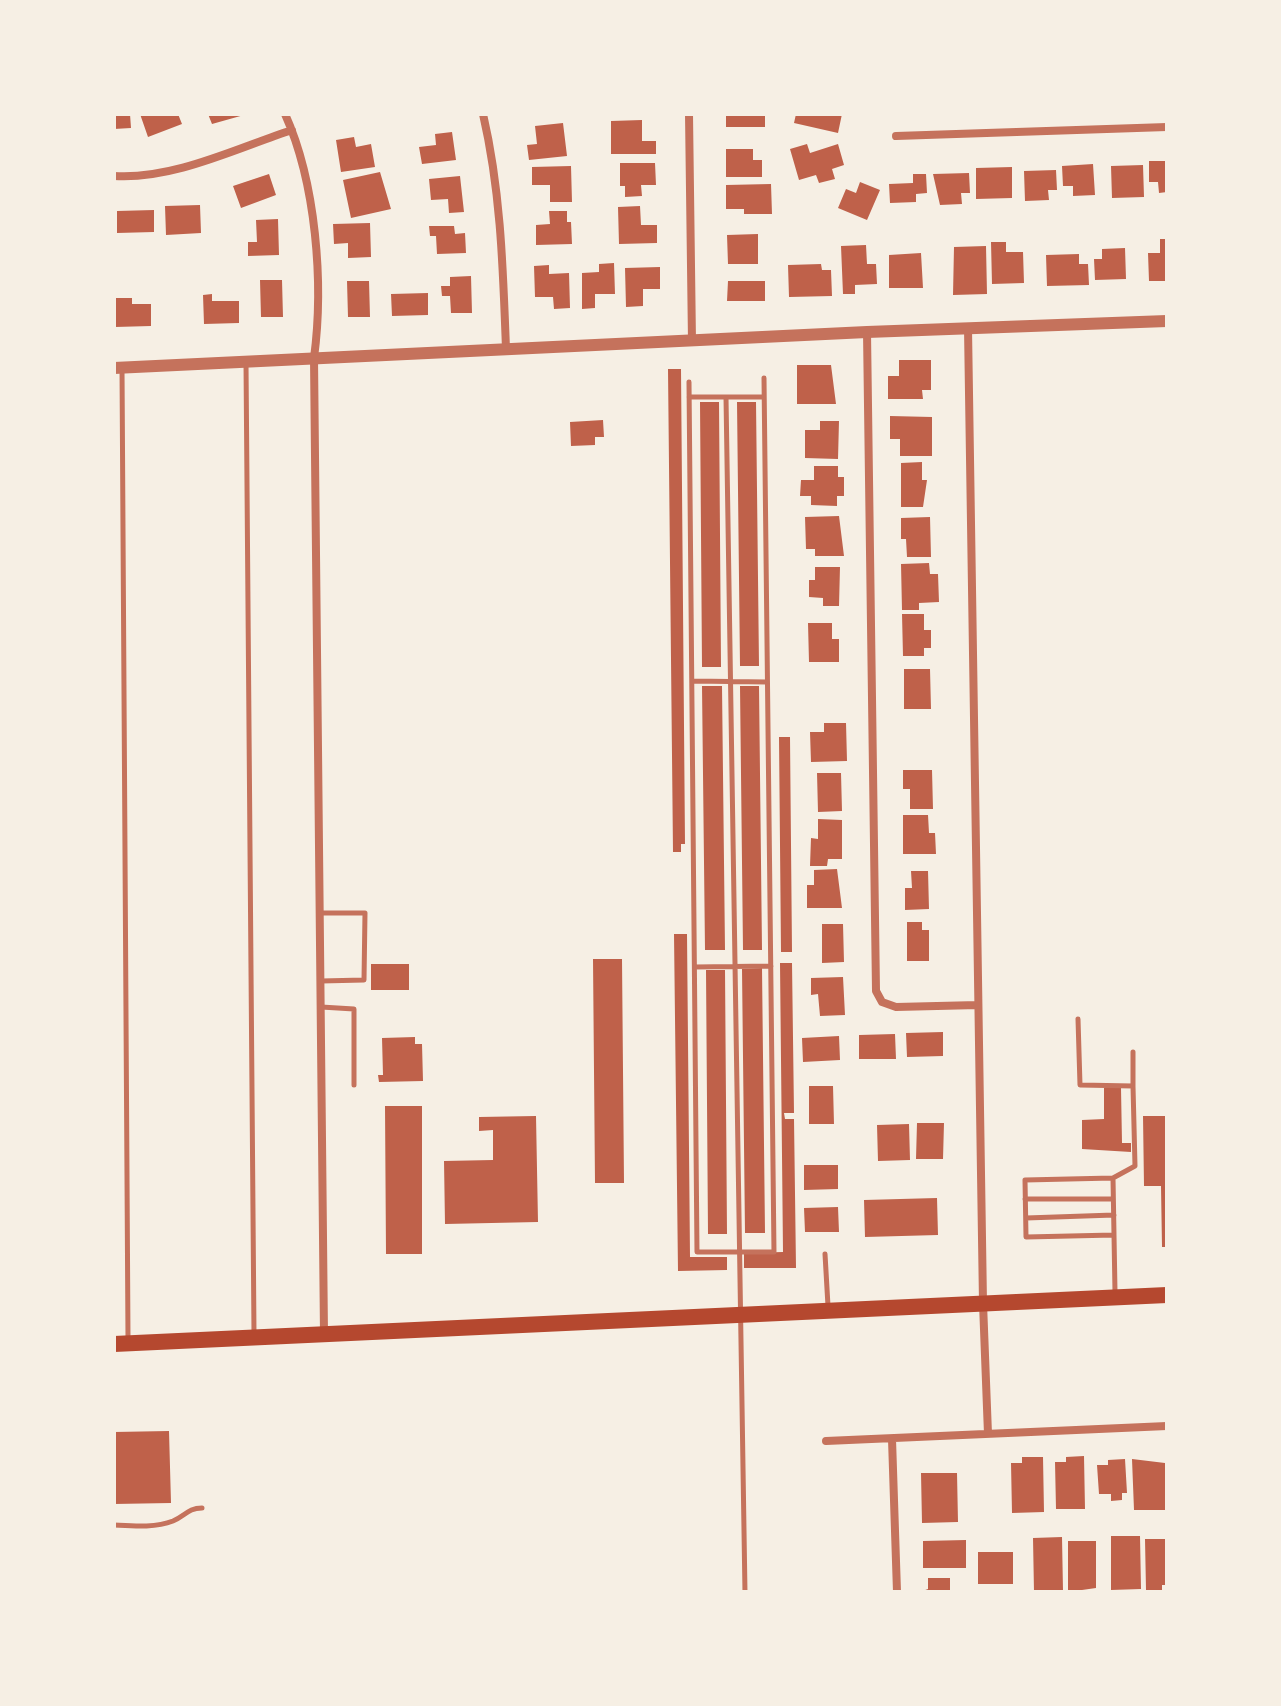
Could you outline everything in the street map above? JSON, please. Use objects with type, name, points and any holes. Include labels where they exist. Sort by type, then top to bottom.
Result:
[{"type":"main road","points":[[121,1344],[1167,1295]]},
{"type":"street","points":[[285,114],[310,194],[318,330],[314,358],[324,1334]]},
{"type":"street","points":[[483,114],[495,165],[502,225],[506,349]]},
{"type":"street","points":[[689,114],[692,342]]},
{"type":"street","points":[[896,136],[1167,127]]},
{"type":"street","points":[[114,176],[135,177],[181,166],[292,130]]},
{"type":"street","points":[[118,368],[867,332],[1167,321]]},
{"type":"street","points":[[968,328],[983,1303],[988,1434]]},
{"type":"street","points":[[867,332],[876,991],[882,1002],[896,1007],[978,1005]]},
{"type":"street","points":[[826,1441],[1167,1426]]},
{"type":"street","points":[[892,1439],[897,1592]]},
{"type":"lane","points":[[246,362],[254,1338]]},
{"type":"lane","points":[[118,368],[121,1344]]},
{"type":"lane","points":[[689,382],[697,1252],[774,1252],[764,378]]},
{"type":"lane","points":[[689,397],[764,397]]},
{"type":"lane","points":[[726,397],[738,1315],[745,1592]]},
{"type":"lane","points":[[692,681],[767,682]]},
{"type":"lane","points":[[320,913],[365,913],[364,980],[321,981]]},
{"type":"lane","points":[[695,967],[771,966]]},
{"type":"lane","points":[[321,1007],[354,1009],[354,1085]]},
{"type":"lane","points":[[1078,1019],[1080,1085],[1133,1086]]},
{"type":"lane","points":[[1114,1235],[1026,1237],[1025,1180],[1113,1178],[1135,1166],[1133,1052]]},
{"type":"lane","points":[[1113,1178],[1115,1297]]},
{"type":"lane","points":[[1025,1199],[1113,1199]]},
{"type":"lane","points":[[1026,1218],[1114,1215]]},
{"type":"lane","points":[[825,1254],[828,1311]]},
{"type":"lane","points":[[114,1525],[146,1526],[174,1521],[191,1508],[202,1508]]},
{"type":"building","points":[[114,114],[130,114],[131,128],[114,129]]},
{"type":"building","points":[[140,114],[178,114],[182,124],[148,137]]},
{"type":"building","points":[[208,114],[244,114],[244,115],[212,124]]},
{"type":"building","points":[[726,114],[765,114],[765,127],[726,127]]},
{"type":"building","points":[[796,114],[842,114],[838,133],[794,123]]},
{"type":"building","points":[[642,120],[642,141],[656,141],[656,154],[611,154],[611,121]]},
{"type":"building","points":[[563,123],[567,156],[529,160],[527,145],[537,144],[535,126]]},
{"type":"building","points":[[452,132],[456,160],[422,164],[419,147],[436,145],[435,134]]},
{"type":"building","points":[[354,137],[356,147],[371,144],[375,167],[341,172],[336,140]]},
{"type":"building","points":[[807,144],[810,153],[838,144],[844,165],[832,169],[835,179],[819,183],[816,175],[799,180],[790,149]]},
{"type":"building","points":[[726,149],[753,149],[753,160],[762,160],[762,177],[726,177]]},
{"type":"building","points":[[1149,161],[1167,161],[1167,192],[1159,193],[1158,182],[1149,182]]},
{"type":"building","points":[[620,163],[655,163],[656,185],[641,185],[642,196],[625,197],[625,186],[620,186]]},
{"type":"building","points":[[1093,164],[1095,195],[1073,196],[1073,186],[1063,186],[1062,166]]},
{"type":"building","points":[[1143,165],[1144,197],[1112,198],[1111,166]]},
{"type":"building","points":[[571,166],[572,202],[550,202],[550,185],[532,185],[532,167]]},
{"type":"building","points":[[1012,167],[1012,198],[976,199],[976,168]]},
{"type":"building","points":[[1056,170],[1057,190],[1048,190],[1049,200],[1025,201],[1024,171]]},
{"type":"building","points":[[380,172],[391,209],[351,218],[343,180]]},
{"type":"building","points":[[969,173],[970,193],[961,193],[962,204],[940,205],[933,174]]},
{"type":"building","points":[[269,174],[276,195],[241,208],[233,186]]},
{"type":"building","points":[[913,174],[926,174],[927,193],[916,194],[916,202],[890,203],[889,184],[913,183]]},
{"type":"building","points":[[460,176],[464,212],[449,213],[448,199],[431,200],[429,179]]},
{"type":"building","points":[[860,182],[880,190],[867,220],[838,208],[846,189],[856,193]]},
{"type":"building","points":[[771,184],[772,214],[744,214],[744,209],[726,209],[726,185]]},
{"type":"building","points":[[200,205],[201,233],[166,235],[165,206]]},
{"type":"building","points":[[640,206],[641,225],[657,225],[657,243],[619,244],[618,207]]},
{"type":"building","points":[[154,210],[154,232],[117,233],[117,211]]},
{"type":"building","points":[[549,211],[567,211],[572,244],[536,245],[536,225],[550,224]]},
{"type":"building","points":[[278,219],[279,255],[248,256],[248,242],[257,242],[256,220]]},
{"type":"building","points":[[370,223],[371,257],[348,258],[348,243],[334,244],[333,224]]},
{"type":"building","points":[[429,226],[454,226],[455,234],[465,233],[466,253],[437,254],[436,236],[430,236]]},
{"type":"building","points":[[758,234],[758,264],[728,264],[727,235]]},
{"type":"building","points":[[1160,239],[1167,239],[1167,281],[1149,281],[1148,253],[1160,253]]},
{"type":"building","points":[[991,242],[1006,242],[1006,252],[1023,252],[1024,283],[992,284]]},
{"type":"building","points":[[866,245],[867,264],[876,264],[877,284],[855,285],[855,294],[843,294],[841,246]]},
{"type":"building","points":[[986,246],[987,294],[953,295],[954,247]]},
{"type":"building","points":[[1125,248],[1126,279],[1095,280],[1094,259],[1102,259],[1102,249]]},
{"type":"building","points":[[921,253],[923,288],[889,288],[889,255]]},
{"type":"building","points":[[1079,254],[1079,264],[1088,264],[1089,285],[1047,286],[1046,255]]},
{"type":"building","points":[[614,263],[615,294],[595,294],[595,308],[582,309],[582,273],[599,272],[599,264]]},
{"type":"building","points":[[821,264],[822,270],[831,270],[832,296],[789,297],[788,265]]},
{"type":"building","points":[[549,265],[549,274],[569,273],[570,308],[554,309],[553,297],[535,297],[534,266]]},
{"type":"building","points":[[660,267],[660,289],[643,289],[643,306],[626,307],[625,268]]},
{"type":"building","points":[[471,276],[472,313],[451,313],[450,296],[442,296],[441,286],[450,286],[450,277]]},
{"type":"building","points":[[260,280],[282,280],[283,317],[261,317]]},
{"type":"building","points":[[347,281],[369,281],[370,317],[348,317]]},
{"type":"building","points":[[728,281],[765,281],[765,301],[727,301]]},
{"type":"building","points":[[428,293],[428,315],[392,316],[391,294]]},
{"type":"building","points":[[212,294],[212,301],[239,301],[239,323],[204,324],[203,295]]},
{"type":"building","points":[[115,298],[132,298],[132,304],[151,304],[151,326],[115,327]]},
{"type":"building","points":[[899,360],[931,360],[931,390],[922,390],[923,399],[888,399],[888,376],[899,376]]},
{"type":"building","points":[[797,365],[831,365],[836,404],[797,404]]},
{"type":"building","points":[[668,369],[681,369],[685,844],[681,844],[681,852],[673,852]]},
{"type":"building","points":[[700,402],[719,402],[721,667],[702,667]]},
{"type":"building","points":[[737,402],[756,402],[759,666],[740,666]]},
{"type":"building","points":[[890,416],[932,417],[932,456],[900,456],[900,439],[890,439]]},
{"type":"building","points":[[603,420],[604,437],[595,437],[595,445],[571,446],[570,422]]},
{"type":"building","points":[[820,421],[839,421],[838,459],[805,458],[805,430],[820,430]]},
{"type":"building","points":[[922,462],[922,480],[927,480],[923,507],[901,507],[901,463]]},
{"type":"building","points":[[814,466],[838,466],[838,477],[844,477],[844,496],[837,496],[837,506],[811,505],[811,496],[800,496],[801,480],[814,480]]},
{"type":"building","points":[[839,516],[844,556],[815,556],[815,549],[806,549],[805,517]]},
{"type":"building","points":[[930,517],[931,557],[907,557],[906,539],[901,539],[901,518]]},
{"type":"building","points":[[929,563],[930,574],[938,574],[939,602],[919,603],[919,610],[902,610],[901,564]]},
{"type":"building","points":[[815,567],[840,567],[839,606],[823,606],[823,598],[809,597],[809,580],[815,580]]},
{"type":"building","points":[[902,614],[924,614],[924,630],[931,630],[931,648],[924,648],[924,656],[903,656]]},
{"type":"building","points":[[808,623],[832,623],[832,639],[839,639],[839,662],[809,662]]},
{"type":"building","points":[[904,669],[930,669],[931,709],[904,709]]},
{"type":"building","points":[[702,686],[722,686],[725,950],[705,950]]},
{"type":"building","points":[[740,686],[759,686],[762,950],[743,950]]},
{"type":"building","points":[[824,723],[846,723],[847,761],[811,762],[810,732],[824,732]]},
{"type":"building","points":[[779,737],[790,737],[792,952],[781,952]]},
{"type":"building","points":[[903,770],[932,770],[933,809],[910,809],[910,789],[903,789]]},
{"type":"building","points":[[817,773],[841,773],[842,811],[818,812]]},
{"type":"building","points":[[903,815],[928,815],[929,833],[935,833],[936,854],[903,854]]},
{"type":"building","points":[[818,819],[842,820],[842,859],[828,859],[827,866],[810,866],[811,838],[818,839]]},
{"type":"building","points":[[837,869],[842,908],[807,908],[807,885],[814,885],[814,870]]},
{"type":"building","points":[[911,871],[928,871],[929,909],[905,910],[905,888],[912,888]]},
{"type":"building","points":[[907,922],[922,922],[922,930],[929,930],[929,961],[907,961]]},
{"type":"building","points":[[822,924],[843,924],[844,962],[822,963]]},
{"type":"building","points":[[674,934],[687,934],[690,1257],[727,1257],[727,1270],[678,1271]]},
{"type":"building","points":[[593,959],[622,959],[624,1183],[595,1183]]},
{"type":"building","points":[[780,963],[792,963],[794,1113],[784,1113],[785,1119],[794,1119],[796,1268],[744,1268],[744,1253],[783,1252]]},
{"type":"building","points":[[371,964],[409,964],[409,990],[371,990]]},
{"type":"building","points":[[762,968],[765,1233],[745,1233],[742,969]]},
{"type":"building","points":[[706,970],[725,970],[727,1234],[708,1234]]},
{"type":"building","points":[[843,977],[845,1015],[820,1016],[818,994],[811,995],[811,978]]},
{"type":"building","points":[[943,1032],[943,1056],[907,1057],[906,1033]]},
{"type":"building","points":[[895,1034],[896,1059],[859,1059],[859,1035]]},
{"type":"building","points":[[839,1036],[840,1060],[803,1062],[802,1038]]},
{"type":"building","points":[[415,1037],[415,1044],[422,1044],[423,1081],[379,1082],[378,1075],[383,1075],[382,1038]]},
{"type":"building","points":[[809,1086],[833,1086],[834,1124],[809,1124]]},
{"type":"building","points":[[1104,1088],[1121,1088],[1122,1143],[1131,1143],[1131,1152],[1082,1149],[1082,1120],[1104,1119]]},
{"type":"building","points":[[385,1106],[422,1106],[422,1254],[386,1254]]},
{"type":"building","points":[[536,1116],[538,1222],[445,1224],[444,1161],[493,1160],[493,1130],[479,1131],[479,1117]]},
{"type":"building","points":[[1143,1116],[1167,1116],[1167,1247],[1162,1247],[1161,1186],[1144,1186]]},
{"type":"building","points":[[917,1123],[944,1123],[943,1159],[916,1159]]},
{"type":"building","points":[[909,1124],[910,1160],[878,1161],[877,1125]]},
{"type":"building","points":[[804,1165],[838,1165],[838,1189],[804,1190]]},
{"type":"building","points":[[937,1198],[938,1235],[865,1237],[864,1200]]},
{"type":"building","points":[[838,1207],[839,1232],[805,1232],[804,1208]]},
{"type":"building","points":[[169,1431],[171,1503],[114,1504],[114,1432]]},
{"type":"building","points":[[1084,1456],[1085,1509],[1056,1509],[1055,1462],[1066,1462],[1066,1457]]},
{"type":"building","points":[[1022,1457],[1043,1457],[1044,1512],[1012,1513],[1011,1463],[1022,1463]]},
{"type":"building","points":[[1125,1459],[1127,1493],[1122,1493],[1122,1500],[1111,1501],[1111,1494],[1099,1494],[1097,1465],[1108,1465],[1108,1460]]},
{"type":"building","points":[[1132,1459],[1165,1463],[1166,1510],[1134,1510]]},
{"type":"building","points":[[921,1473],[957,1473],[958,1522],[922,1523]]},
{"type":"building","points":[[1111,1536],[1140,1536],[1141,1589],[1111,1590]]},
{"type":"building","points":[[1062,1537],[1063,1591],[1034,1592],[1033,1538]]},
{"type":"building","points":[[1145,1539],[1167,1539],[1167,1585],[1162,1585],[1162,1590],[1146,1590]]},
{"type":"building","points":[[966,1540],[966,1568],[923,1568],[923,1541]]},
{"type":"building","points":[[1068,1541],[1096,1541],[1096,1588],[1068,1592]]},
{"type":"building","points":[[978,1552],[1013,1552],[1013,1584],[978,1584]]},
{"type":"building","points":[[928,1578],[950,1578],[950,1592],[920,1592],[928,1589]]}]
